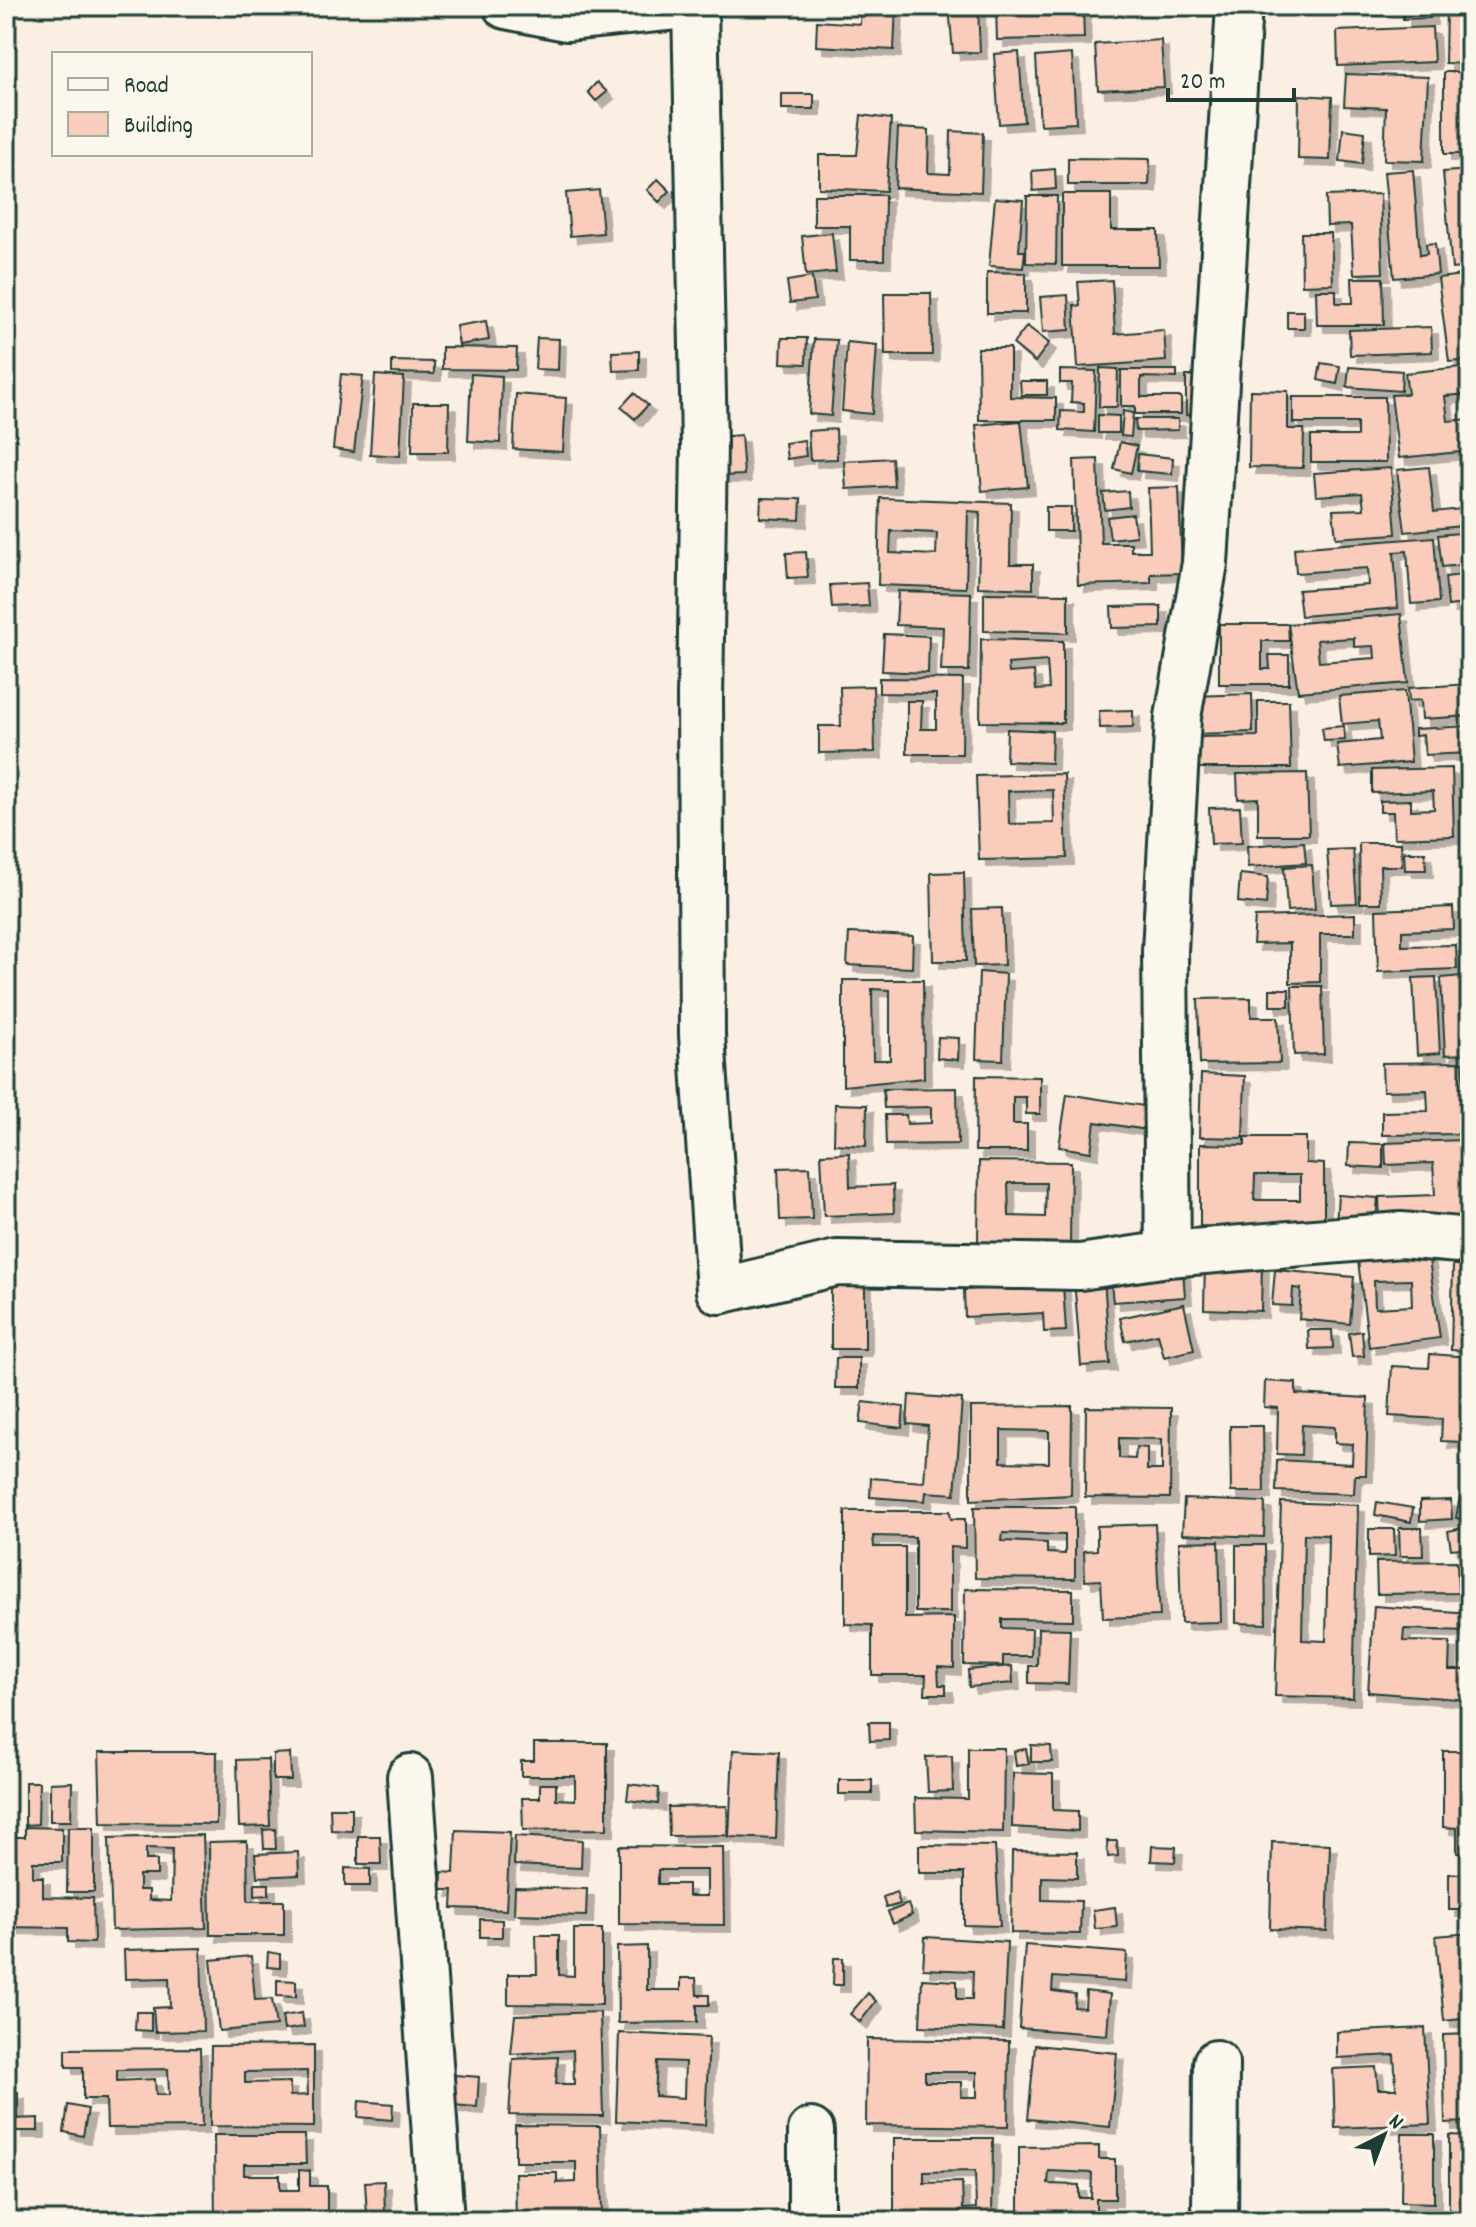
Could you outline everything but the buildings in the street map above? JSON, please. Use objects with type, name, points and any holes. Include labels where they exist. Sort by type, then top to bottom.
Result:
[{"type":"street","points":[[506,6],[566,18],[686,6]]},
{"type":"street","points":[[695,6],[704,444],[700,699],[702,1035],[719,1291],[837,1263],[1080,1267],[1168,1254],[1401,1235],[1470,1241]]},
{"type":"street","points":[[1168,1254],[1165,951],[1178,717],[1205,563],[1239,6]]},
{"type":"street","points":[[410,1777],[441,2221]]},
{"type":"street","points":[[1215,2221],[1216,2063]]},
{"type":"street","points":[[811,2131],[811,2221]]}]
